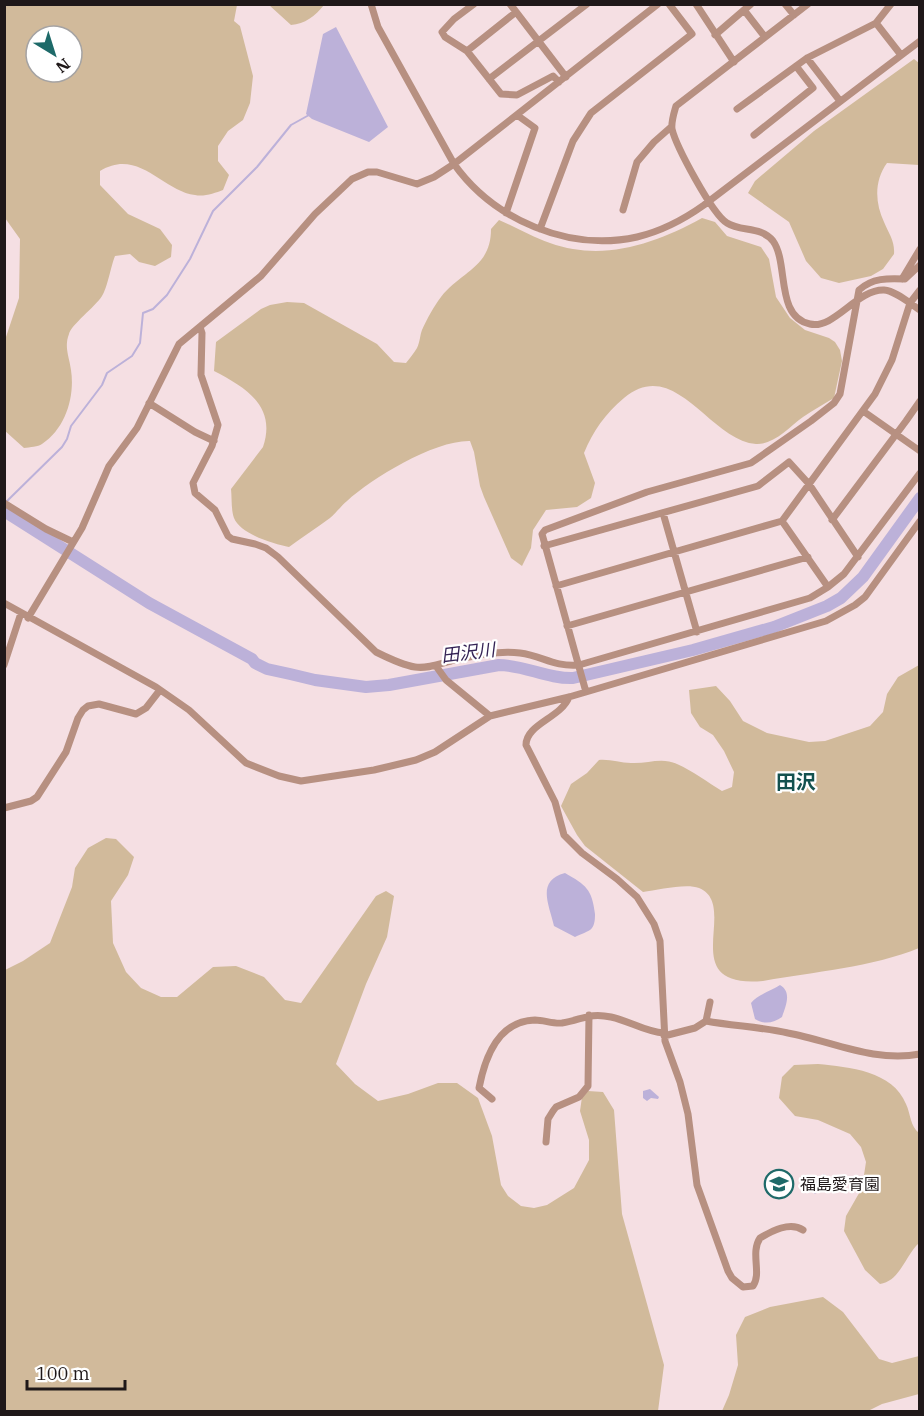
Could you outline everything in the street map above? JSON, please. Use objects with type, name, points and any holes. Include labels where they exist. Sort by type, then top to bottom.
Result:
[{"type":"street","points":[[371,4],[378,27],[454,164],[465,178],[506,213],[540,229],[585,239],[623,239],[663,229],[688,216],[920,41]]},
{"type":"street","points":[[474,4],[441,32],[466,51],[501,94],[509,96],[523,92],[553,76],[559,82]]},
{"type":"street","points":[[489,79],[587,4]]},
{"type":"street","points":[[4,665],[25,616],[82,528],[109,466],[137,428],[180,344],[261,276],[315,214],[352,179],[368,172],[378,172],[417,184],[434,177],[454,164],[658,4]]},
{"type":"street","points":[[540,229],[573,141],[591,113],[692,34],[669,4]]},
{"type":"street","points":[[696,4],[734,62]]},
{"type":"street","points":[[715,35],[751,4]]},
{"type":"street","points":[[785,4],[794,15]]},
{"type":"street","points":[[623,210],[636,162],[671,127],[676,106],[808,4]]},
{"type":"street","points":[[737,109],[807,58],[876,23],[891,4]]},
{"type":"street","points":[[466,51],[515,8],[566,76]]},
{"type":"street","points":[[744,10],[765,37]]},
{"type":"street","points":[[876,23],[901,55]]},
{"type":"street","points":[[807,58],[840,101]]},
{"type":"street","points":[[754,135],[813,88],[796,66]]},
{"type":"street","points":[[506,213],[535,128],[517,115]]},
{"type":"street","points":[[671,127],[708,202],[726,223],[737,228],[765,234],[772,240],[781,263],[784,291],[790,307],[804,322],[823,323],[867,294],[883,290],[891,292],[920,310]]},
{"type":"street","points":[[902,279],[920,249]]},
{"type":"street","points":[[586,692],[544,546],[542,534],[545,530],[647,492],[751,463],[834,403],[842,387],[859,290],[867,284],[886,278],[905,279],[920,265]]},
{"type":"street","points":[[556,586],[782,521],[886,376],[910,303],[920,290]]},
{"type":"street","points":[[200,327],[202,333],[201,375],[218,425],[214,441],[192,483],[195,494],[215,510],[228,536],[266,548],[278,557],[376,652],[416,667],[437,668],[450,661],[504,653],[521,653],[558,665],[579,665],[794,604],[818,594],[844,574],[920,474]]},
{"type":"street","points":[[832,520],[920,400]]},
{"type":"street","points":[[149,403],[195,432],[214,441]]},
{"type":"street","points":[[862,411],[920,451]]},
{"type":"street","points":[[544,546],[759,486],[789,462],[808,484],[858,557]]},
{"type":"street","points":[[4,503],[46,529],[73,542]]},
{"type":"street","points":[[663,513],[697,632]]},
{"type":"street","points":[[782,521],[828,587]]},
{"type":"street","points":[[4,603],[160,690],[189,710],[246,763],[301,781],[374,770],[416,760],[435,753],[490,716],[569,697],[796,631],[839,615],[865,597],[919,523]]},
{"type":"street","points":[[567,626],[808,557]]},
{"type":"street","points":[[437,668],[446,680],[490,716]]},
{"type":"street","points":[[4,808],[31,801],[37,797],[66,752],[78,718],[88,706],[99,704],[136,714],[146,708],[160,690]]},
{"type":"street","points":[[569,697],[559,712],[530,733],[526,745],[553,796],[564,835],[582,853],[627,887],[637,897],[654,924],[660,941],[664,1034],[688,1114],[699,1191],[718,1248],[732,1278],[743,1287],[753,1286],[756,1278],[755,1249],[760,1238],[780,1228],[798,1227],[803,1230]]},
{"type":"street","points":[[706,1021],[710,1002]]},
{"type":"street","points":[[546,1142],[548,1119],[556,1107],[579,1097],[588,1086],[589,1015]]},
{"type":"street","points":[[492,1100],[479,1088],[485,1064],[495,1043],[508,1028],[535,1020],[561,1023],[589,1015],[616,1018],[664,1034],[695,1028],[706,1021],[786,1032],[875,1054],[903,1057],[920,1054]]},
{"type":"shaded area","points":[[5,4],[237,5],[234,21],[240,26],[253,76],[250,103],[243,120],[228,131],[218,146],[218,161],[229,175],[223,190],[206,195],[183,192],[150,172],[126,164],[114,165],[100,171],[100,185],[128,214],[160,229],[172,245],[171,257],[155,266],[139,262],[130,254],[115,256],[102,296],[69,334],[67,347],[72,390],[63,420],[42,444],[24,448],[4,430],[5,340],[19,298],[20,239],[5,218]]},
{"type":"shaded area","points":[[269,5],[324,5],[309,19],[291,25]]},
{"type":"shaded area","points":[[336,27],[388,127],[369,142],[312,119],[306,114],[323,34]]},
{"type":"shaded area","points":[[914,59],[919,63],[919,165],[887,163],[880,177],[877,192],[881,215],[893,241],[894,254],[883,269],[871,276],[839,283],[821,278],[806,261],[789,222],[748,193],[755,181],[814,131]]},
{"type":"shaded area","points":[[702,218],[715,222],[727,236],[761,247],[769,259],[776,297],[790,318],[805,330],[829,338],[840,350],[842,361],[834,398],[803,417],[775,439],[756,444],[739,439],[676,393],[660,386],[642,387],[624,398],[611,410],[600,423],[584,453],[595,483],[591,498],[577,507],[546,510],[533,530],[531,548],[522,566],[511,558],[484,497],[470,441],[440,447],[405,462],[358,492],[330,518],[289,547],[258,537],[237,524],[233,515],[231,489],[263,447],[266,420],[262,409],[247,391],[214,371],[216,342],[261,309],[287,302],[304,303],[377,344],[394,362],[406,363],[417,348],[422,330],[436,304],[449,288],[480,261],[490,242],[491,229],[499,220],[550,243],[590,251],[628,247],[647,242],[666,236]]},
{"type":"shaded area","points":[[919,665],[919,948],[882,960],[842,968],[763,981],[736,980],[721,972],[714,960],[714,911],[710,897],[699,888],[693,887],[643,892],[585,846],[561,806],[571,784],[587,773],[599,760],[631,763],[671,762],[689,770],[722,791],[732,787],[734,772],[713,735],[700,727],[691,713],[689,690],[716,686],[730,701],[743,721],[767,733],[809,742],[825,741],[870,726],[883,712],[887,694],[898,677]]},
{"type":"shaded area","points":[[106,838],[116,839],[134,857],[128,875],[111,901],[113,943],[126,972],[141,988],[161,997],[177,997],[213,967],[236,966],[264,977],[285,1000],[301,1003],[376,896],[386,891],[394,896],[387,937],[366,984],[336,1064],[355,1084],[378,1101],[408,1094],[438,1083],[457,1083],[478,1098],[492,1136],[501,1185],[508,1196],[521,1206],[534,1208],[547,1205],[574,1188],[589,1160],[589,1140],[580,1111],[582,1097],[588,1091],[603,1092],[614,1110],[622,1214],[664,1365],[658,1411],[5,1412],[5,970],[50,943],[72,887],[75,868],[88,848]]},
{"type":"shaded area","points":[[565,873],[587,889],[594,906],[593,926],[589,931],[575,937],[554,926],[548,902],[547,887],[556,877]]},
{"type":"shaded area","points":[[780,985],[787,995],[782,1017],[769,1022],[755,1019],[751,1003],[760,995]]},
{"type":"shaded area","points":[[818,1064],[856,1069],[891,1084],[900,1093],[914,1127],[919,1133],[919,1243],[893,1278],[887,1282],[880,1284],[865,1270],[844,1231],[846,1216],[862,1188],[866,1162],[861,1147],[850,1134],[818,1120],[795,1116],[779,1098],[782,1077],[794,1065]]},
{"type":"shaded area","points":[[650,1089],[659,1097],[658,1099],[651,1098],[647,1101],[643,1098],[643,1091]]},
{"type":"shaded area","points":[[824,1174],[829,1179],[815,1194],[809,1189]]},
{"type":"shaded area","points":[[823,1297],[843,1312],[879,1359],[892,1363],[919,1356],[919,1394],[882,1404],[868,1411],[722,1411],[738,1365],[736,1335],[745,1317],[770,1307]]},
{"type":"waterway","points":[[5,503],[62,447],[71,426],[102,385],[107,373],[132,356],[140,343],[143,313],[153,309],[167,295],[190,259],[213,211],[257,167],[291,125],[309,115]]},
{"type":"waterway","name":"田沢川","points":[[4,511],[149,603],[267,669],[315,680],[366,687],[499,665],[573,678],[693,650],[774,627],[841,598],[863,577],[920,498]]},
{"type":"place","name":"福島愛育園","points":[[779,1184]]},
{"type":"district","name":"田沢","points":[[796,782]]}]
